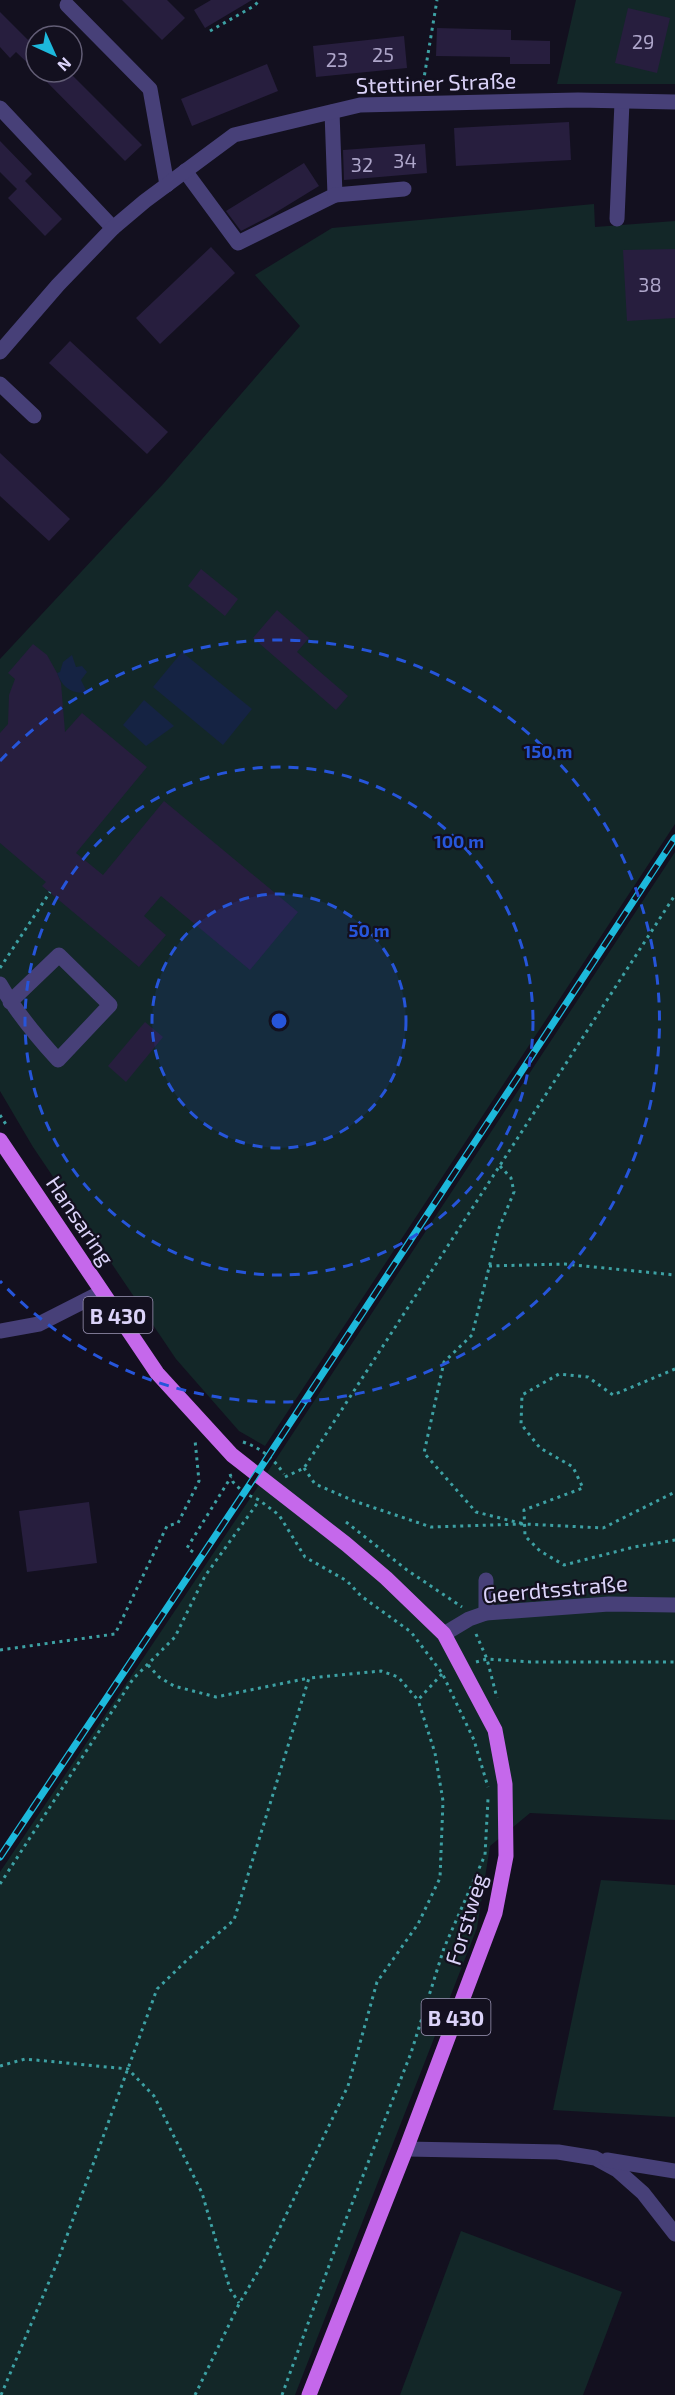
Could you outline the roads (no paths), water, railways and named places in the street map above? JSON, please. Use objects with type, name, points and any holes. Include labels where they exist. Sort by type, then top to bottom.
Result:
[{"type":"main road","name":"Hansaring","points":[[6,1137],[102,1292],[157,1373],[232,1455],[270,1485]]},
{"type":"main road","name":"Forstweg","points":[[270,1485],[386,1578],[444,1634],[495,1730],[505,1784],[506,1856],[495,1913],[406,2149],[309,2395]]},
{"type":"street","points":[[67,5],[150,89],[167,185]]},
{"type":"street","name":"Stettiner Straße","points":[[0,352],[58,285],[113,228],[234,135],[360,105],[578,100],[675,102]]},
{"type":"street","points":[[618,219],[622,102]]},
{"type":"street","points":[[0,108],[113,228]]},
{"type":"street","points":[[332,111],[335,195]]},
{"type":"street","points":[[185,171],[238,243],[335,195],[404,189]]},
{"type":"street","points":[[0,384],[34,416]]},
{"type":"street","points":[[0,984],[10,1002],[34,1035],[57,1060],[110,1005],[59,956],[10,1002]]},
{"type":"street","points":[[0,1331],[39,1324],[102,1292]]},
{"type":"street","points":[[486,1580],[486,1613]]},
{"type":"street","name":"Geerdtsstraße","points":[[444,1634],[469,1619],[486,1613],[609,1604],[675,1605]]},
{"type":"street","points":[[406,2149],[558,2152],[675,2171]]},
{"type":"street","points":[[595,2158],[618,2170],[643,2193],[675,2234]]},
{"type":"water","points":[[182,652],[252,709],[223,745],[153,687]]},
{"type":"water","points":[[72,655],[76,667],[82,666],[87,672],[81,680],[87,692],[68,689],[57,673],[60,672],[63,662]]},
{"type":"water","points":[[144,700],[174,726],[146,746],[123,725]]},
{"type":"railway","points":[[0,1857],[244,1493],[675,838]]}]
